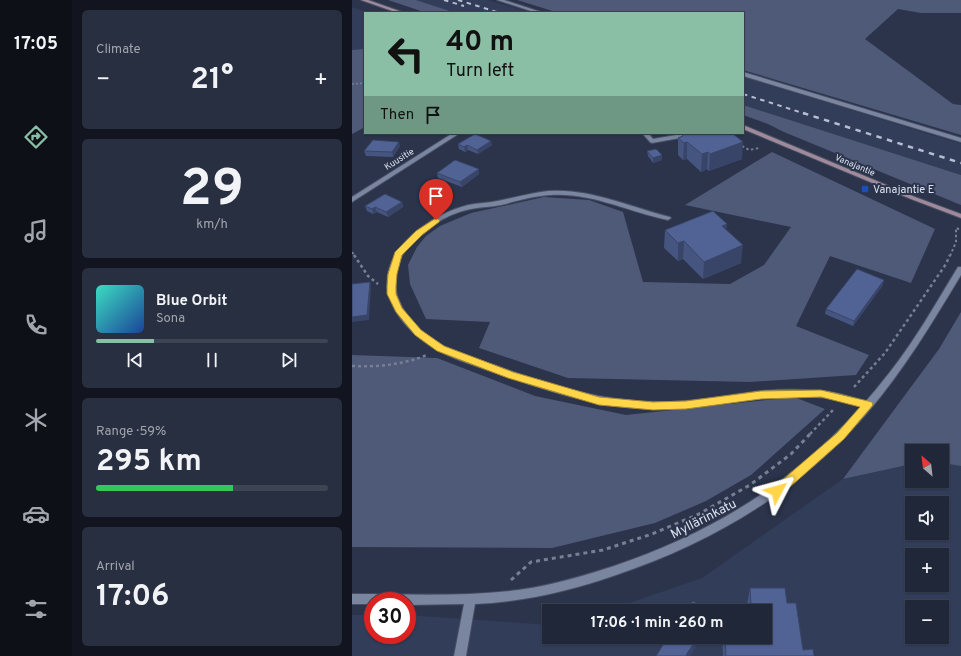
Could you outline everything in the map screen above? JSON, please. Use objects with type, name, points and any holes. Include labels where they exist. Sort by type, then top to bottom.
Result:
[{"type":"street","points":[[363,0],[400,12]]},
{"type":"street","points":[[500,0],[539,12]]},
{"type":"street","points":[[744,74],[961,140]]},
{"type":"street","name":"Vanajantie","points":[[744,127],[913,198],[961,216]]},
{"type":"street","name":"Kuusitie","points":[[352,200],[455,134]]},
{"type":"street","points":[[646,134],[652,141],[694,134]]},
{"type":"street","points":[[668,218],[653,216],[604,199],[576,193],[538,193],[495,204],[469,207],[453,212],[436,220],[406,244],[398,254],[392,274],[392,294],[399,310],[418,332],[440,349],[511,376],[599,401],[653,406],[686,405],[761,395],[821,394],[868,405]]},
{"type":"street","name":"Myllärinkatu","points":[[352,598],[470,599],[519,594],[564,586],[626,568],[672,550],[710,532],[745,513],[777,491],[840,436],[893,375],[961,269]]},
{"type":"street","points":[[460,656],[470,599]]},
{"type":"path","points":[[352,84],[364,83]]},
{"type":"path","points":[[737,144],[749,150],[765,146]]},
{"type":"path","points":[[531,562],[603,550],[652,534],[699,514],[750,485],[791,454],[844,399],[885,353],[946,264],[956,242],[956,228],[961,230]]},
{"type":"path","points":[[352,252],[372,280],[378,284],[391,286]]},
{"type":"path","points":[[352,366],[386,367],[413,362],[440,349]]},
{"type":"shaded area","points":[[388,0],[416,0],[453,12],[424,12]]},
{"type":"shaded area","points":[[416,0],[488,0],[528,12],[453,12]]},
{"type":"shaded area","points":[[517,0],[961,0],[961,13],[921,13],[898,9],[865,39],[953,104],[961,105],[961,135],[744,70],[744,12],[556,12]]},
{"type":"shaded area","points":[[352,7],[366,12],[364,12],[364,128],[352,134]]},
{"type":"shaded area","points":[[364,49],[364,128],[352,134],[352,50]]},
{"type":"shaded area","points":[[744,77],[961,144],[961,175],[744,105]]},
{"type":"shaded area","points":[[744,105],[961,175],[961,205],[784,132],[768,124],[744,115]]},
{"type":"shaded area","points":[[772,152],[935,229],[911,283],[830,256],[796,326],[869,355],[856,375],[750,382],[568,378],[479,348],[490,322],[426,319],[410,284],[408,265],[417,247],[426,236],[440,226],[471,213],[544,197],[589,200],[623,212],[643,282],[730,284],[764,265],[791,227],[685,205]]},
{"type":"shaded area","points":[[961,312],[961,466],[949,464],[949,444],[905,444],[905,466],[843,479],[939,349]]},
{"type":"shaded area","points":[[352,355],[437,358],[535,396],[626,415],[794,397],[825,409],[751,475],[706,501],[655,523],[552,548],[352,547]]},
{"type":"shaded area","points":[[949,464],[961,466],[961,656],[352,656],[352,615],[364,615],[364,644],[416,644],[416,616],[542,625],[542,644],[772,644],[772,604],[626,604],[702,578],[843,479],[905,466],[905,488],[949,488]]},
{"type":"building","points":[[475,134],[491,141],[477,150],[467,145],[464,147],[458,144]]},
{"type":"building","points":[[733,134],[743,142],[710,154],[708,152],[702,154],[687,142],[684,143],[678,138],[683,136],[682,135]]},
{"type":"building","points":[[373,140],[399,142],[392,152],[364,151]]},
{"type":"building","points":[[656,149],[662,155],[653,158],[647,151]]},
{"type":"building","points":[[455,160],[479,169],[460,182],[437,173]]},
{"type":"building","points":[[385,194],[402,202],[386,212],[375,207],[372,209],[365,206]]},
{"type":"building","points":[[713,211],[727,224],[722,226],[743,245],[704,262],[684,241],[678,243],[665,230]]},
{"type":"building","points":[[857,269],[884,280],[854,321],[826,309]]},
{"type":"building","points":[[370,282],[367,315],[352,317],[352,284]]},
{"type":"building","points":[[750,588],[785,588],[787,603],[796,603],[803,650],[813,649],[814,656],[726,656],[725,644],[772,644],[772,604],[751,604]]},
{"type":"building","points":[[664,644],[693,644],[686,655],[688,656],[656,656]]},
{"type":"railway","points":[[444,0],[464,6]]},
{"type":"railway","points":[[458,0],[497,12]]},
{"type":"railway","points":[[744,94],[806,114]]},
{"type":"railway","points":[[803,113],[961,163]]},
{"type":"place","name":"Vanajantie E","points":[[865,189]]},
{"type":"route","points":[[436,220],[406,244],[398,254],[392,274],[391,286],[392,294],[399,310],[418,332],[440,349],[511,376],[599,401],[653,406],[686,405],[761,395],[821,394],[868,405],[840,436],[803,470],[777,491]]}]
